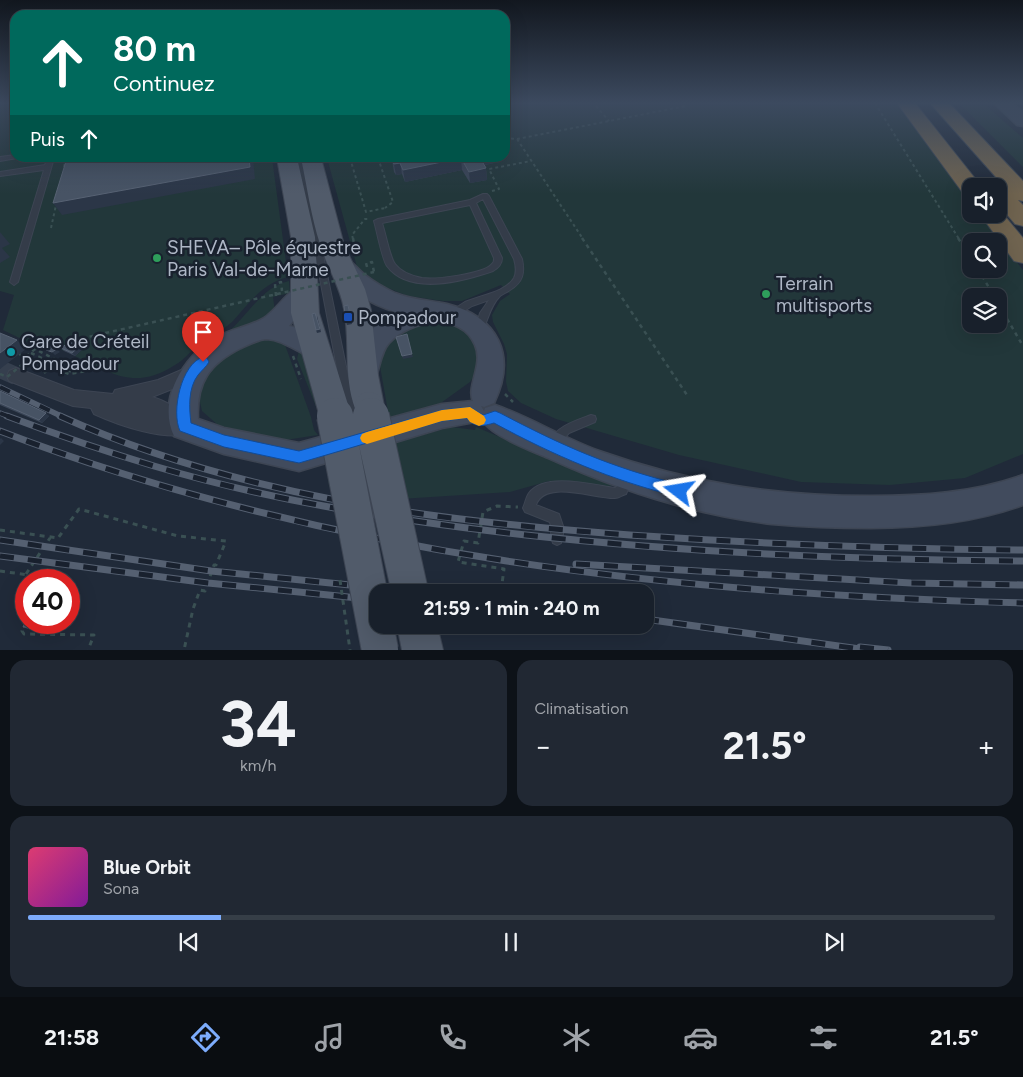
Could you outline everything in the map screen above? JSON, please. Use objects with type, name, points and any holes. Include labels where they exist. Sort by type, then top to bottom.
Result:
[{"type":"highway","points":[[929,133],[963,178]]},
{"type":"highway","points":[[948,133],[988,178]]},
{"type":"highway","points":[[967,133],[1023,194]]},
{"type":"highway","points":[[984,133],[1023,172]]},
{"type":"highway","points":[[1007,200],[1023,219]]},
{"type":"highway","points":[[998,223],[1023,255]]},
{"type":"main road","points":[[288,162],[303,237],[305,272],[293,292],[305,313],[325,382],[354,401],[382,472],[408,584]]},
{"type":"main road","points":[[312,162],[332,245],[354,261],[358,310],[354,401],[380,650]]},
{"type":"main road","points":[[419,634],[423,650]]},
{"type":"street","points":[[354,261],[355,281],[393,302],[464,319],[479,330],[486,341],[491,362],[483,408]]},
{"type":"street","points":[[8,375],[73,398],[87,400],[146,392],[168,386],[193,373],[216,350],[237,338],[265,329],[287,313],[293,292]]},
{"type":"street","points":[[354,401],[369,352],[388,329],[408,319],[445,314]]},
{"type":"street","points":[[265,329],[292,336],[314,348]]},
{"type":"street","points":[[184,427],[184,397],[193,373]]},
{"type":"street","points":[[87,400],[110,412],[153,425],[184,427],[224,441],[299,457],[442,416],[483,408],[550,446],[628,477],[679,491],[778,509],[825,512],[903,512],[965,508],[1009,496],[1023,490]]},
{"type":"lane","points":[[14,282],[50,162]]},
{"type":"lane","points":[[301,162],[354,401]]},
{"type":"lane","points":[[0,174],[48,167]]},
{"type":"lane","points":[[445,314],[506,290],[518,279],[521,269],[518,259],[484,196],[472,202],[378,221],[390,264],[395,270],[412,279],[435,282],[452,280],[488,270],[498,263],[498,258],[472,202]]},
{"type":"lane","points":[[479,330],[484,313],[497,294]]},
{"type":"lane","points":[[550,446],[565,430],[591,420]]},
{"type":"lane","points":[[557,539],[558,529],[555,518],[529,508],[534,494],[539,490],[567,487],[616,493],[622,490],[628,477]]},
{"type":"path","points":[[510,138],[517,139],[546,133]]},
{"type":"path","points":[[893,133],[962,244]]},
{"type":"path","points":[[517,139],[687,395]]},
{"type":"path","points":[[484,196],[486,193],[500,190],[488,169],[531,161]]},
{"type":"path","points":[[62,175],[65,162]]},
{"type":"path","points":[[351,162],[366,212],[385,208],[393,202],[380,162]]},
{"type":"path","points":[[51,228],[56,201]]},
{"type":"path","points":[[385,208],[390,219]]},
{"type":"path","points":[[8,375],[7,377],[24,364],[26,356],[35,349],[374,272],[372,262],[354,261],[352,235],[365,219]]},
{"type":"path","points":[[277,300],[276,284],[281,282],[293,292]]},
{"type":"path","points":[[1007,319],[1023,346]]},
{"type":"path","points":[[35,349],[76,370],[77,375]]},
{"type":"path","points":[[31,352],[35,357],[51,367]]},
{"type":"path","points":[[19,354],[35,357],[77,375],[87,371]]},
{"type":"path","points":[[502,584],[504,569],[458,562],[461,548],[464,540],[478,543],[483,512],[497,506],[529,508]]},
{"type":"path","points":[[0,530],[58,538],[79,509],[162,533],[226,541],[204,591],[200,590],[184,650]]},
{"type":"path","points":[[29,569],[51,537]]},
{"type":"path","points":[[0,570],[15,572]]},
{"type":"path","points":[[24,634],[94,635],[88,650]]},
{"type":"green space","name":"SHEVA– Pôle équestre Paris Val-de-Marne","points":[[0,133],[10,133],[10,162],[273,162],[288,277],[264,289],[229,325],[198,345],[178,363],[161,373],[148,377],[124,377],[75,356],[85,347],[75,343],[64,351],[55,347],[44,350],[3,330],[14,295],[0,291]]},
{"type":"green space","name":"Terrain multisports","points":[[510,133],[919,133],[962,190],[962,223],[987,223],[995,233],[962,233],[962,278],[1007,278],[1007,249],[1023,270],[1023,454],[965,478],[890,485],[801,482],[679,455],[556,419],[521,403],[508,391],[506,382],[507,354],[493,322],[492,315],[500,301],[510,294],[501,285],[462,301],[443,301],[408,296],[380,285],[357,267],[328,162],[510,162]]},
{"type":"green space","points":[[989,133],[1018,133],[1023,138],[1023,167]]},
{"type":"green space","points":[[289,281],[290,293],[273,297],[275,312],[270,316],[228,332],[263,295],[279,284]]},
{"type":"green space","points":[[452,324],[466,331],[474,343],[481,367],[470,382],[438,405],[389,417],[378,355],[394,332],[419,325]]},
{"type":"green space","points":[[265,340],[284,342],[314,430],[318,435],[279,441],[272,440],[218,425],[202,411],[199,395],[207,374],[214,365],[233,351]]},
{"type":"green space","points":[[300,346],[304,350],[338,488],[329,487],[328,477],[332,466],[319,414],[297,359]]},
{"type":"green space","points":[[452,427],[475,430],[476,427],[612,484],[610,487],[549,481],[510,492],[400,499],[395,442]]},
{"type":"building","points":[[66,162],[249,162],[250,167],[53,203]]},
{"type":"building","points":[[393,162],[442,162],[403,170],[400,163],[394,164]]},
{"type":"building","points":[[463,162],[482,162],[486,168],[469,172]]},
{"type":"building","points":[[348,305],[351,321],[346,322],[344,306]]},
{"type":"building","points":[[315,313],[320,329],[316,330],[312,314]]},
{"type":"building","points":[[0,333],[17,340],[0,353]]},
{"type":"building","points":[[407,334],[412,354],[402,356],[396,337]]},
{"type":"building","points":[[72,340],[82,344],[72,353],[61,348]]},
{"type":"building","points":[[51,346],[57,349],[52,352],[46,350]]},
{"type":"building","points":[[0,391],[46,413],[39,420],[0,403]]},
{"type":"tunnel","points":[[0,369],[16,376]]},
{"type":"railway","points":[[0,387],[63,417]]},
{"type":"railway","points":[[0,413],[10,417]]},
{"type":"railway","points":[[7,416],[61,436],[200,479],[292,500],[385,517],[526,535],[650,547],[836,557],[1023,561]]},
{"type":"railway","points":[[60,416],[128,444],[198,467],[268,486],[339,501],[411,513],[557,529],[679,538],[876,547],[1023,550]]},
{"type":"railway","points":[[0,431],[123,474],[249,509],[375,538],[504,560],[633,578],[763,590],[1023,603]]},
{"type":"railway","points":[[0,540],[211,571],[369,587]]},
{"type":"railway","points":[[0,556],[208,583],[369,599]]},
{"type":"railway","points":[[576,564],[911,583],[1023,585]]},
{"type":"railway","points":[[654,620],[867,650]]},
{"type":"railway","points":[[860,647],[888,650]]},
{"type":"slow traffic","points":[[367,438],[442,416],[470,412],[472,416],[479,420]]},
{"type":"place","name":"SHEVA– Pôle équestre Paris Val-de-Marne","points":[[157,258]]},
{"type":"place","name":"Terrain multisports","points":[[766,294]]},
{"type":"place","name":"Pompadour","points":[[348,317]]},
{"type":"place","name":"Gare de Créteil Pompadour","points":[[11,352]]},
{"type":"route","points":[[203,362],[193,373],[186,387],[183,410],[184,427],[224,441],[277,454],[299,457],[442,416],[470,412],[472,416],[483,421],[495,417],[550,446],[606,469],[642,482],[679,491]]}]
